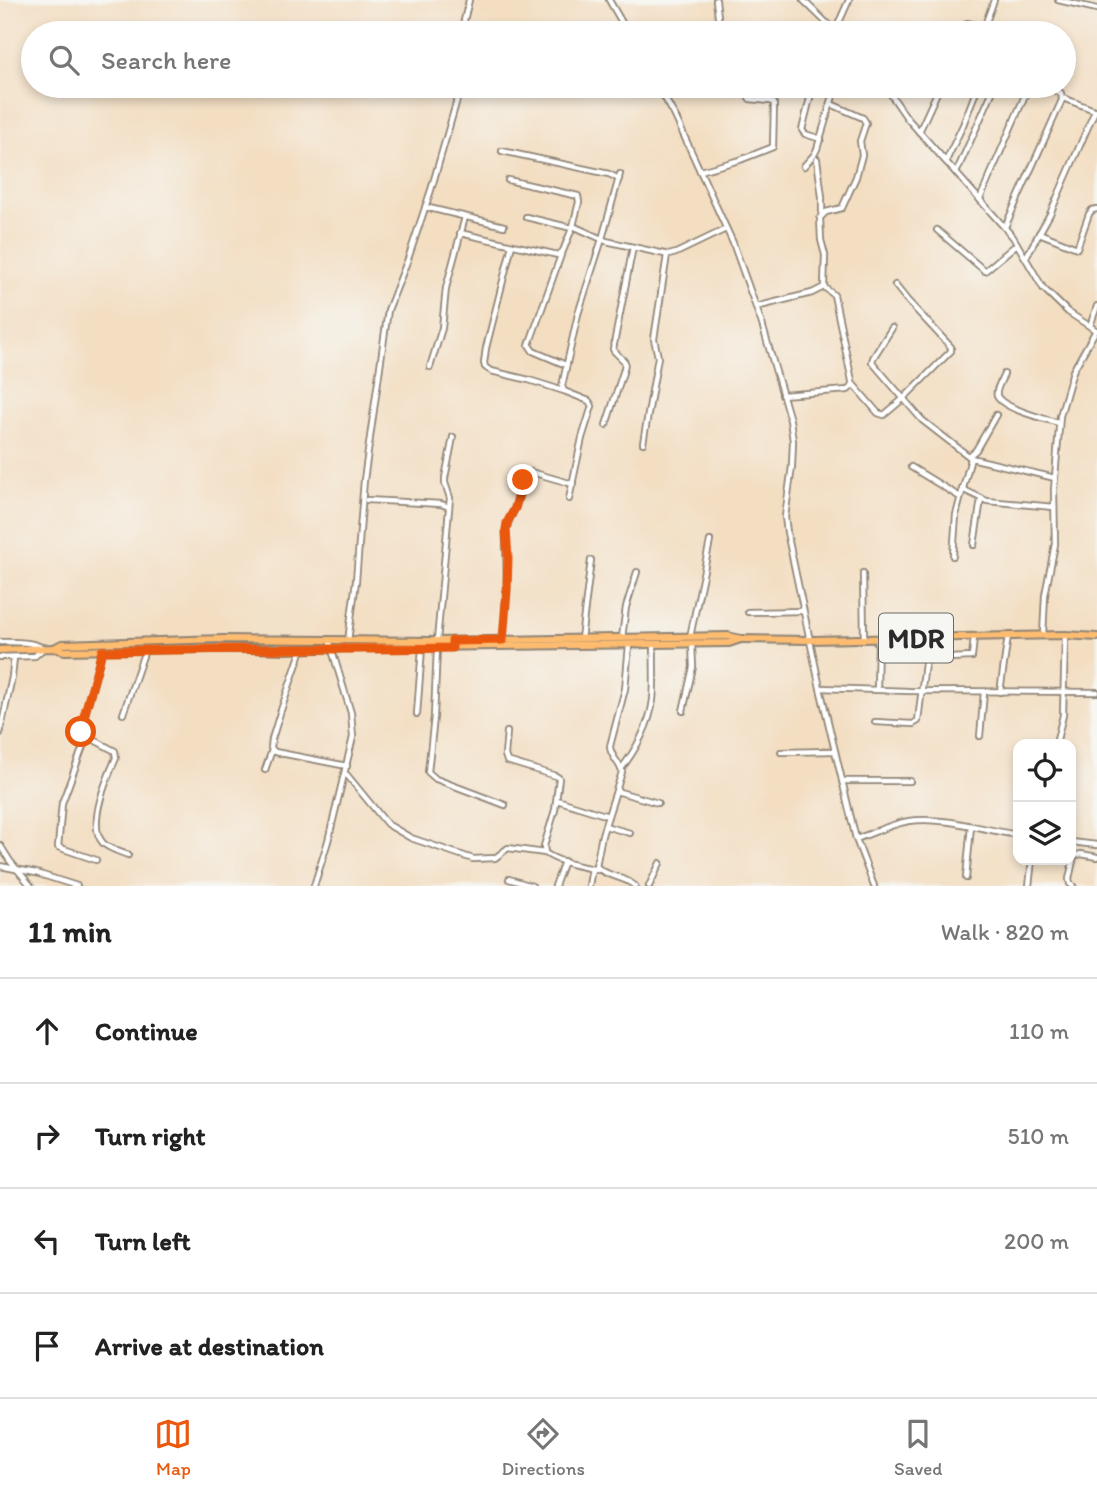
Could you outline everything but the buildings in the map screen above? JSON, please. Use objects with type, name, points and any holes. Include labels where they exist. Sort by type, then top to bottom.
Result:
[{"type":"main road","name":"MDR","points":[[452,644],[503,640],[654,645],[728,636],[740,639],[810,640],[1095,635]]},
{"type":"main road","name":"MDR","points":[[54,648],[62,644],[223,639],[437,644],[581,642],[622,638],[691,640]]},
{"type":"main road","name":"MDR","points":[[0,650],[286,650],[422,648],[437,644]]},
{"type":"street","points":[[464,21],[469,0]]},
{"type":"street","points":[[609,0],[621,21]]},
{"type":"street","points":[[716,0],[719,21]]},
{"type":"street","points":[[803,0],[825,21]]},
{"type":"street","points":[[840,21],[849,0]]},
{"type":"street","points":[[986,21],[994,0]]},
{"type":"street","points":[[1059,0],[1097,9]]},
{"type":"street","points":[[348,641],[356,580],[360,515],[388,310],[425,207],[457,98]]},
{"type":"street","points":[[664,98],[726,229],[756,307],[790,420],[793,441],[786,524],[820,688],[856,839],[874,886]]},
{"type":"street","points":[[700,171],[773,147],[774,103],[749,98]]},
{"type":"street","points":[[810,98],[802,130],[805,134],[821,139]]},
{"type":"street","points":[[804,166],[814,155],[821,139],[833,98]]},
{"type":"street","points":[[893,98],[919,132],[1005,227],[1051,297],[1096,330],[1073,371],[1059,423],[1054,507],[1055,544],[1045,595],[1044,636]]},
{"type":"street","points":[[919,132],[935,98]]},
{"type":"street","points":[[946,162],[973,98]]},
{"type":"street","points":[[956,173],[990,98]]},
{"type":"street","points":[[980,199],[1025,98]]},
{"type":"street","points":[[1005,227],[1063,98]]},
{"type":"street","points":[[1025,258],[1049,214],[1097,111],[1065,98]]},
{"type":"street","points":[[822,215],[842,208],[846,202],[855,183],[861,159],[860,141],[866,123],[863,118],[831,104]]},
{"type":"street","points":[[502,151],[620,177],[578,314],[562,386],[564,391]]},
{"type":"street","points":[[817,159],[822,197],[820,221],[825,255],[824,287]]},
{"type":"street","points":[[508,180],[578,196],[572,227],[529,345],[533,351],[566,365]]},
{"type":"street","points":[[425,207],[504,226]]},
{"type":"street","points":[[1039,233],[1077,248],[1088,214],[1097,209]]},
{"type":"street","points":[[430,367],[442,328],[446,288],[464,217]]},
{"type":"street","points":[[526,217],[572,227],[602,239],[667,255],[726,229]]},
{"type":"street","points":[[937,230],[985,271],[1017,244]]},
{"type":"street","points":[[460,233],[561,254]]},
{"type":"street","points":[[512,245],[484,363],[491,372],[529,380],[589,401],[592,406],[569,499]]},
{"type":"street","points":[[606,425],[624,369],[625,362],[613,349],[633,247]]},
{"type":"street","points":[[643,443],[658,357],[654,339],[667,255]]},
{"type":"street","points":[[824,287],[834,295],[853,384],[880,415],[884,415],[950,353],[951,348],[895,285]]},
{"type":"street","points":[[756,307],[812,293],[824,287]]},
{"type":"street","points":[[1090,326],[1097,306]]},
{"type":"street","points":[[892,328],[872,360],[922,420],[970,457],[1055,478]]},
{"type":"street","points":[[1004,374],[997,391],[1000,399],[1013,408],[1059,423]]},
{"type":"street","points":[[782,395],[848,390],[853,384]]},
{"type":"street","points":[[970,457],[996,415]]},
{"type":"street","points":[[453,437],[444,478],[450,498],[428,772],[436,779],[505,805]]},
{"type":"street","points":[[953,556],[955,524],[962,489],[971,463],[970,457]]},
{"type":"street","points":[[911,467],[960,497]]},
{"type":"street","points":[[503,640],[508,558],[506,530],[525,474],[531,472],[573,484]]},
{"type":"street","points":[[962,489],[981,499],[994,502],[1054,507]]},
{"type":"street","points":[[974,545],[981,499]]},
{"type":"street","points":[[367,500],[449,506]]},
{"type":"street","points":[[683,711],[693,667],[691,640],[710,541]]},
{"type":"street","points":[[581,642],[591,560]]},
{"type":"street","points":[[622,638],[626,607],[637,572]]},
{"type":"street","points":[[863,573],[864,639]]},
{"type":"street","points":[[748,612],[804,611]]},
{"type":"street","points":[[1057,739],[1063,715],[1065,635]]},
{"type":"street","points":[[1000,692],[1008,636]]},
{"type":"street","points":[[926,659],[972,657],[974,637]]},
{"type":"street","points":[[875,722],[913,724],[920,717],[928,638]]},
{"type":"street","points":[[877,690],[878,639]]},
{"type":"street","points":[[314,886],[328,841],[353,737],[351,713],[329,640]]},
{"type":"street","points":[[0,642],[22,642],[44,648],[35,656],[0,657]]},
{"type":"street","points":[[621,769],[610,751],[610,746],[625,690],[629,645]]},
{"type":"street","points":[[589,886],[621,769],[631,755],[649,716],[653,699],[654,645]]},
{"type":"street","points":[[417,714],[422,648]]},
{"type":"street","points":[[265,770],[272,750],[272,739],[302,649]]},
{"type":"street","points":[[123,714],[145,650]]},
{"type":"street","points":[[102,651],[81,732],[115,751],[116,758],[99,801],[98,832],[104,844],[128,855]]},
{"type":"street","points":[[0,733],[12,677],[13,657]]},
{"type":"street","points":[[820,688],[1097,692]]},
{"type":"street","points":[[980,736],[984,692]]},
{"type":"street","points":[[507,732],[505,758],[511,763],[559,777],[557,800],[544,846],[545,853]]},
{"type":"street","points":[[87,736],[62,803],[58,847],[96,860]]},
{"type":"street","points":[[272,750],[347,766]]},
{"type":"street","points":[[781,752],[835,751]]},
{"type":"street","points":[[347,775],[387,824],[411,838],[473,859],[495,858],[508,848],[545,853],[624,879],[635,886]]},
{"type":"street","points":[[842,780],[910,781]]},
{"type":"street","points":[[616,791],[658,803]]},
{"type":"street","points":[[557,800],[608,816]]},
{"type":"street","points":[[856,839],[910,821],[937,821],[1013,834]]},
{"type":"street","points":[[605,826],[630,833]]},
{"type":"street","points":[[966,878],[971,827]]},
{"type":"street","points":[[1076,843],[1097,845]]},
{"type":"street","points":[[0,845],[31,886]]},
{"type":"street","points":[[1073,886],[1069,879],[1074,856],[1081,854],[1097,857]]},
{"type":"street","points":[[555,886],[564,861]]},
{"type":"street","points":[[649,886],[660,863]]},
{"type":"street","points":[[1030,886],[1032,865]]},
{"type":"street","points":[[0,866],[48,876],[77,886]]},
{"type":"street","points":[[509,879],[532,886]]},
{"type":"route","points":[[81,732],[102,651],[452,648],[452,641],[503,640],[508,558],[506,530],[523,480]]}]
